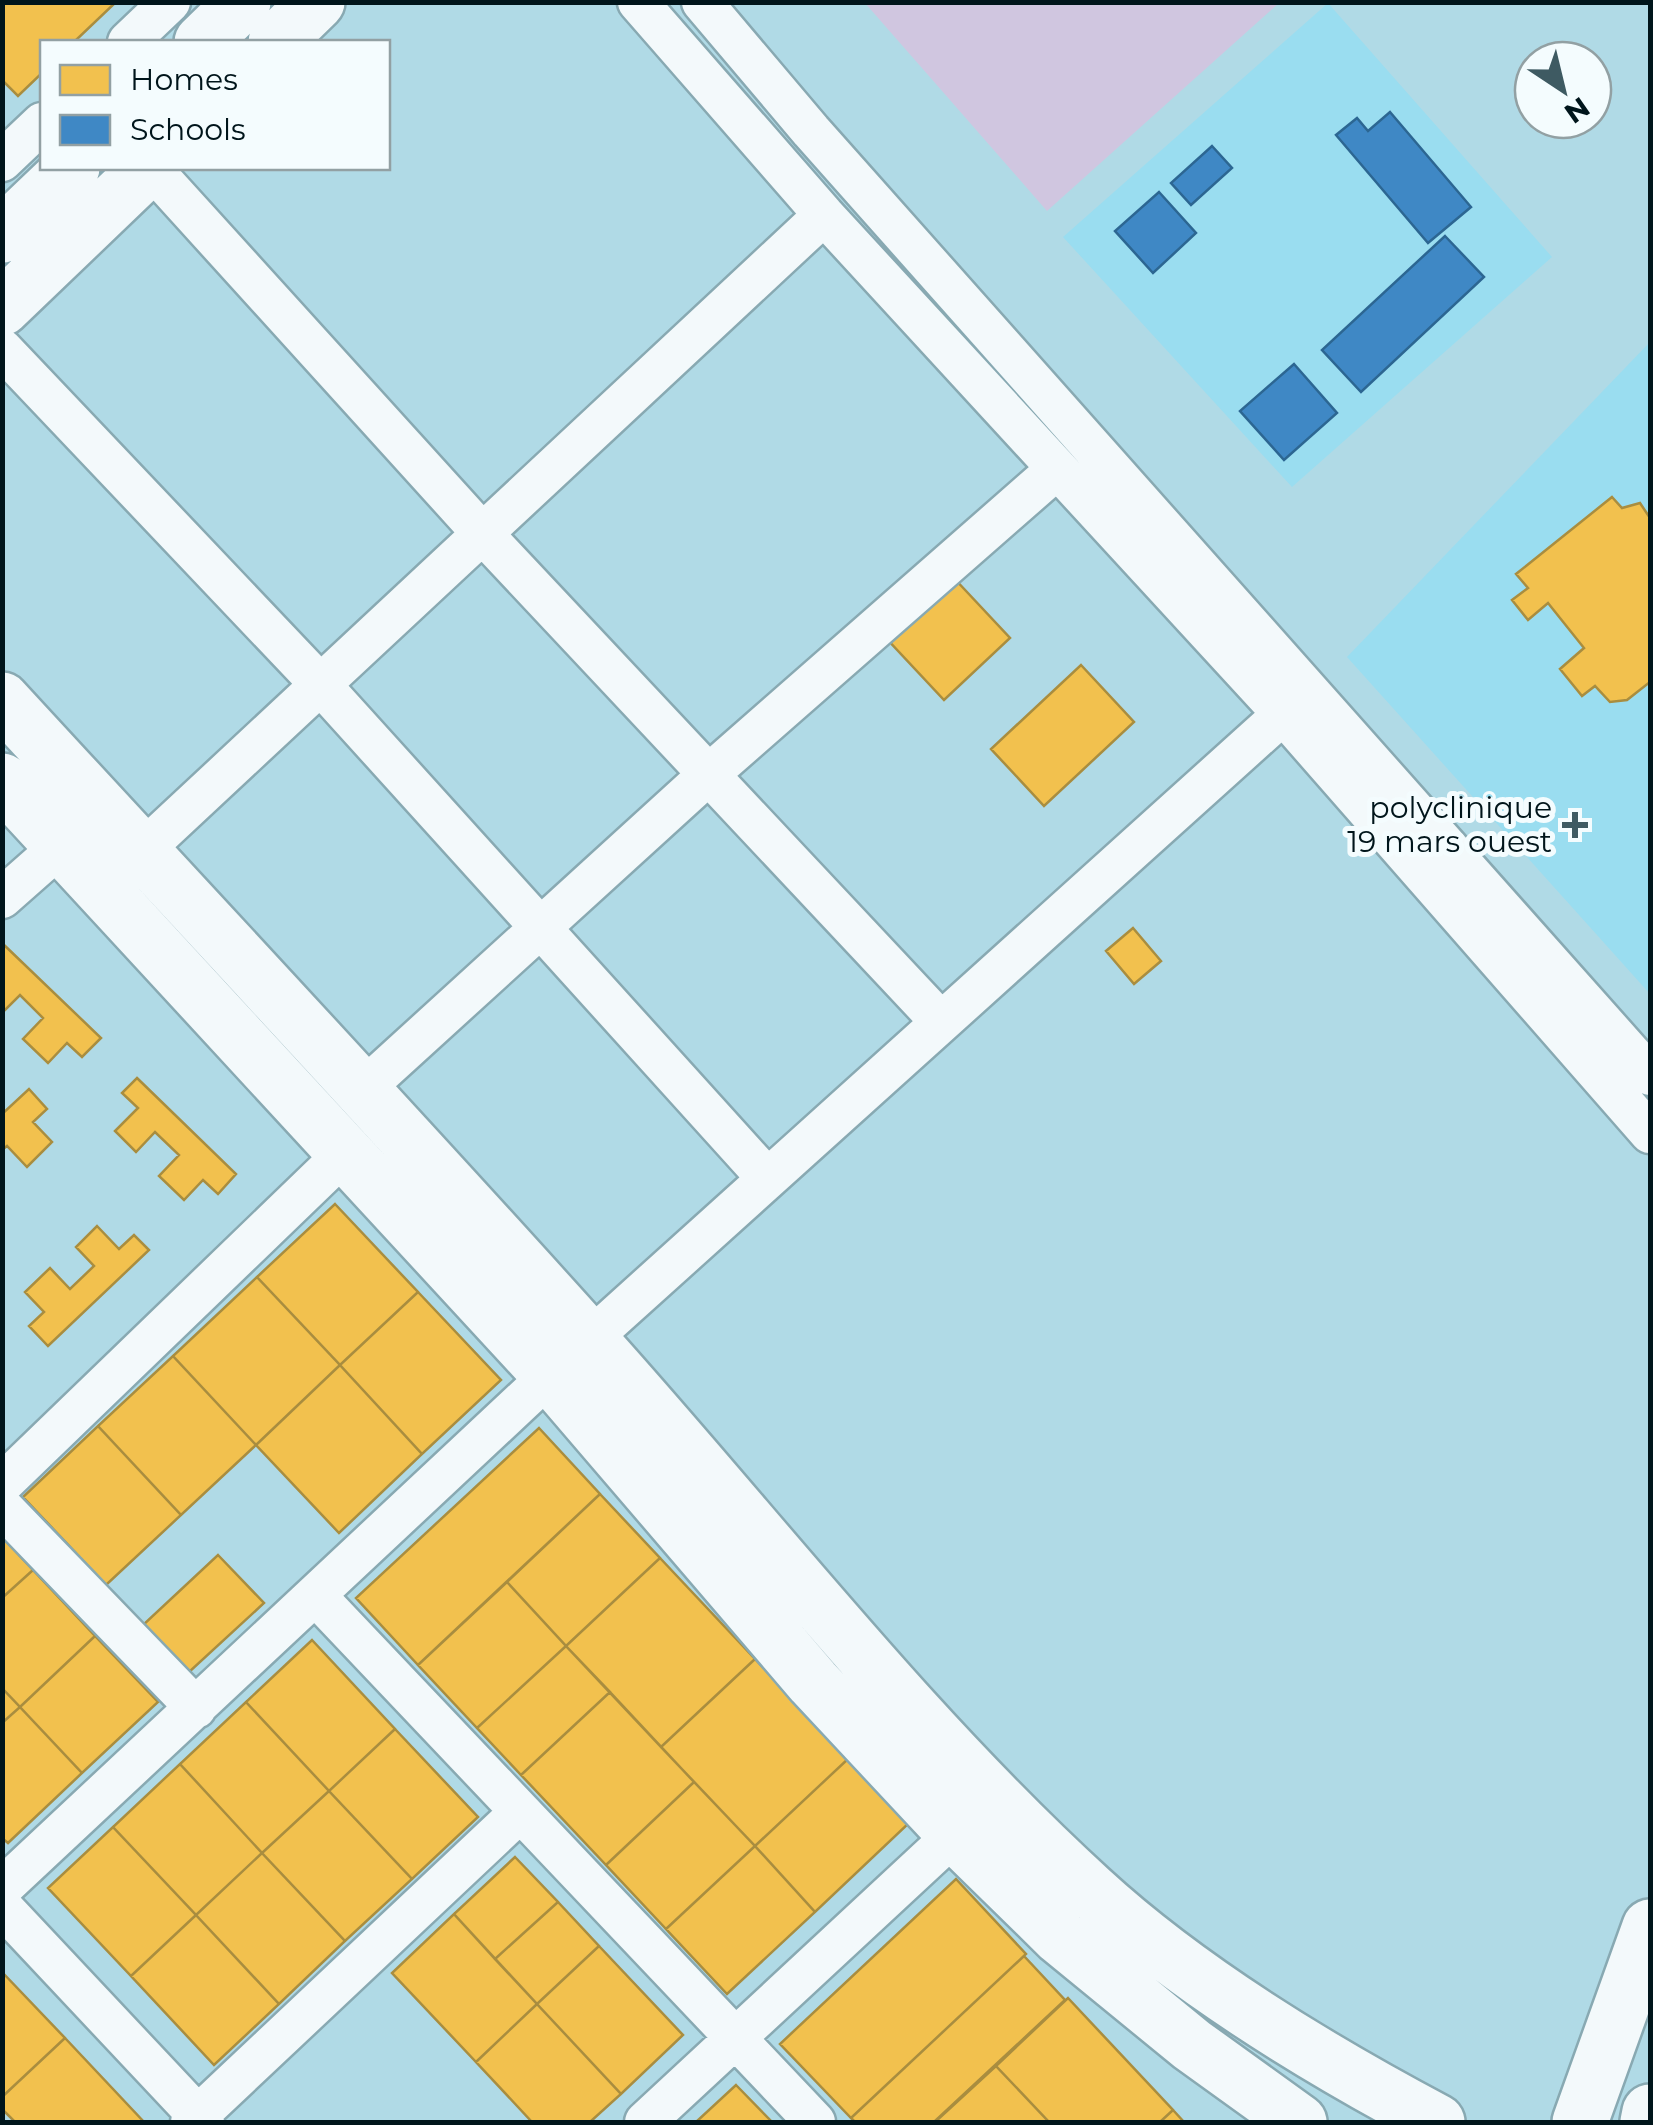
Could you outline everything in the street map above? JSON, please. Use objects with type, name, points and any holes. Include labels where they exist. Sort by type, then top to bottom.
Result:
[{"type":"main road","points":[[204,40],[243,2]]},
{"type":"main road","points":[[278,40],[317,2]]},
{"type":"main road","points":[[2,234],[70,170]]},
{"type":"main road","points":[[2,308],[148,170]]},
{"type":"main road","points":[[2,700],[360,1092],[570,1357],[813,1682],[955,1834],[1060,1937],[1192,2045],[1298,2122]]},
{"type":"main road","points":[[2,781],[344,1154],[570,1357],[1093,1893],[1224,1994],[1358,2080],[1438,2122]]},
{"type":"main road","points":[[1580,2122],[1650,1927]]},
{"type":"main road","points":[[1648,2122],[1650,2112]]},
{"type":"street","points":[[130,40],[170,2]]},
{"type":"street","points":[[638,2],[824,215],[1057,469],[1297,701],[1650,1074]]},
{"type":"street","points":[[702,2],[1297,701],[1650,1133]]},
{"type":"street","points":[[2,161],[40,126]]},
{"type":"street","points":[[152,170],[482,533],[940,1022]]},
{"type":"street","points":[[142,851],[824,215]]},
{"type":"street","points":[[2,349],[320,684],[767,1178]]},
{"type":"street","points":[[360,1092],[708,775],[1057,469]]},
{"type":"street","points":[[2,1888],[570,1357],[1297,701]]},
{"type":"street","points":[[2,898],[62,845]]},
{"type":"street","points":[[2,1484],[344,1154]]},
{"type":"street","points":[[2,1507],[196,1708]]},
{"type":"street","points":[[316,1597],[815,2122]]},
{"type":"street","points":[[2,1907],[198,2120],[520,1812]]},
{"type":"street","points":[[646,2122],[955,1834]]},
{"type":"shaded area","points":[[865,3],[1279,3],[1047,211]]},
{"type":"shaded area","points":[[1328,3],[1552,257],[1292,487],[1063,237]]},
{"type":"shaded area","name":"polyclinique 19 mars ouest","points":[[1650,342],[1650,994],[1347,657]]},
{"type":"building: Homes","points":[[2,2],[116,2],[76,40],[40,40],[40,75],[18,96],[2,80]]},
{"type":"building: Homes","points":[[1612,497],[1622,508],[1640,503],[1650,518],[1650,682],[1627,700],[1610,702],[1595,686],[1582,696],[1560,669],[1584,648],[1548,603],[1528,620],[1512,600],[1528,588],[1516,574]]},
{"type":"building: Homes","points":[[952,576],[1010,638],[944,700],[886,638]]},
{"type":"building: Homes","points":[[1081,665],[1134,722],[1044,806],[991,749]]},
{"type":"building: Homes","points":[[1133,928],[1161,961],[1134,984],[1106,951]]},
{"type":"building: Homes","points":[[2,943],[101,1038],[82,1057],[67,1043],[48,1063],[23,1039],[43,1018],[20,995],[2,1013]]},
{"type":"building: Homes","points":[[137,1078],[236,1174],[218,1194],[203,1180],[184,1200],[159,1176],[179,1155],[155,1132],[136,1152],[115,1131],[138,1108],[122,1093]]},
{"type":"building: Homes","points":[[29,1089],[47,1109],[33,1122],[52,1142],[27,1167],[7,1146],[2,1150],[2,1114]]},
{"type":"building: Homes","points":[[335,1204],[418,1292],[340,1365],[257,1277]]},
{"type":"building: Homes","points":[[97,1226],[119,1249],[134,1235],[149,1250],[48,1346],[29,1326],[44,1312],[25,1292],[50,1268],[70,1289],[94,1266],[76,1247]]},
{"type":"building: Homes","points":[[257,1277],[340,1365],[256,1445],[173,1356]]},
{"type":"building: Homes","points":[[418,1292],[501,1380],[422,1454],[340,1365]]},
{"type":"building: Homes","points":[[173,1356],[256,1445],[181,1515],[98,1426]]},
{"type":"building: Homes","points":[[340,1365],[422,1454],[339,1533],[256,1445]]},
{"type":"building: Homes","points":[[98,1426],[181,1515],[106,1585],[23,1497]]},
{"type":"building: Homes","points":[[539,1428],[600,1494],[418,1665],[356,1598]]},
{"type":"building: Homes","points":[[600,1494],[660,1558],[566,1646],[507,1582]]},
{"type":"building: Homes","points":[[2,1537],[33,1570],[2,1598]]},
{"type":"building: Homes","points":[[218,1555],[264,1603],[188,1673],[143,1625]]},
{"type":"building: Homes","points":[[660,1558],[755,1659],[661,1747],[566,1646]]},
{"type":"building: Homes","points":[[33,1570],[95,1636],[20,1707],[2,1688],[2,1598]]},
{"type":"building: Homes","points":[[507,1582],[566,1646],[477,1728],[418,1665]]},
{"type":"building: Homes","points":[[95,1636],[158,1702],[82,1773],[20,1707]]},
{"type":"building: Homes","points":[[312,1640],[395,1729],[329,1791],[246,1702]]},
{"type":"building: Homes","points":[[566,1646],[610,1692],[521,1775],[477,1728]]},
{"type":"building: Homes","points":[[755,1659],[849,1758],[755,1846],[661,1747]]},
{"type":"building: Homes","points":[[2,1688],[20,1707],[2,1723]]},
{"type":"building: Homes","points":[[610,1692],[694,1782],[606,1865],[521,1775]]},
{"type":"building: Homes","points":[[246,1702],[329,1791],[262,1853],[180,1764]]},
{"type":"building: Homes","points":[[20,1707],[82,1773],[8,1843],[2,1838],[2,1723]]},
{"type":"building: Homes","points":[[395,1729],[478,1817],[412,1879],[329,1791]]},
{"type":"building: Homes","points":[[849,1758],[909,1823],[815,1912],[755,1846]]},
{"type":"building: Homes","points":[[180,1764],[262,1853],[196,1915],[113,1827]]},
{"type":"building: Homes","points":[[694,1782],[755,1846],[666,1929],[606,1865]]},
{"type":"building: Homes","points":[[329,1791],[412,1879],[345,1941],[262,1853]]},
{"type":"building: Homes","points":[[113,1827],[196,1915],[131,1976],[48,1888]]},
{"type":"building: Homes","points":[[755,1846],[815,1912],[727,1994],[666,1929]]},
{"type":"building: Homes","points":[[262,1853],[345,1941],[279,2004],[196,1915]]},
{"type":"building: Homes","points":[[515,1857],[558,1902],[495,1959],[454,1914]]},
{"type":"building: Homes","points":[[956,1879],[1026,1954],[851,2118],[780,2044]]},
{"type":"building: Homes","points":[[558,1902],[599,1946],[537,2004],[495,1959]]},
{"type":"building: Homes","points":[[454,1914],[537,2004],[476,2062],[392,1973]]},
{"type":"building: Homes","points":[[196,1915],[279,2004],[214,2065],[131,1976]]},
{"type":"building: Homes","points":[[599,1946],[683,2035],[621,2094],[537,2004]]},
{"type":"building: Homes","points":[[1024,1956],[1065,2000],[934,2122],[855,2122],[851,2118]]},
{"type":"building: Homes","points":[[2,1972],[65,2038],[2,2097]]},
{"type":"building: Homes","points":[[1068,1998],[1173,2110],[1160,2122],[1049,2122],[996,2066]]},
{"type":"building: Homes","points":[[537,2004],[621,2094],[590,2122],[532,2122],[476,2062]]},
{"type":"building: Homes","points":[[65,2038],[144,2122],[15,2122],[2,2109],[2,2097]]},
{"type":"building: Homes","points":[[996,2066],[1049,2122],[935,2122]]},
{"type":"building: Homes","points":[[736,2085],[772,2122],[696,2122]]},
{"type":"building: Homes","points":[[1173,2110],[1184,2122],[1160,2122]]},
{"type":"building: Schools","points":[[1390,112],[1471,207],[1428,243],[1336,135],[1357,118],[1368,131]]},
{"type":"building: Schools","points":[[1212,146],[1232,168],[1191,205],[1171,183]]},
{"type":"building: Schools","points":[[1159,192],[1196,233],[1153,273],[1115,231]]},
{"type":"building: Schools","points":[[1445,236],[1484,277],[1361,392],[1322,350]]},
{"type":"building: Schools","points":[[1294,364],[1337,413],[1284,460],[1240,411]]},
{"type":"place","name":"polyclinique 19 mars ouest","points":[[1575,825]]}]
